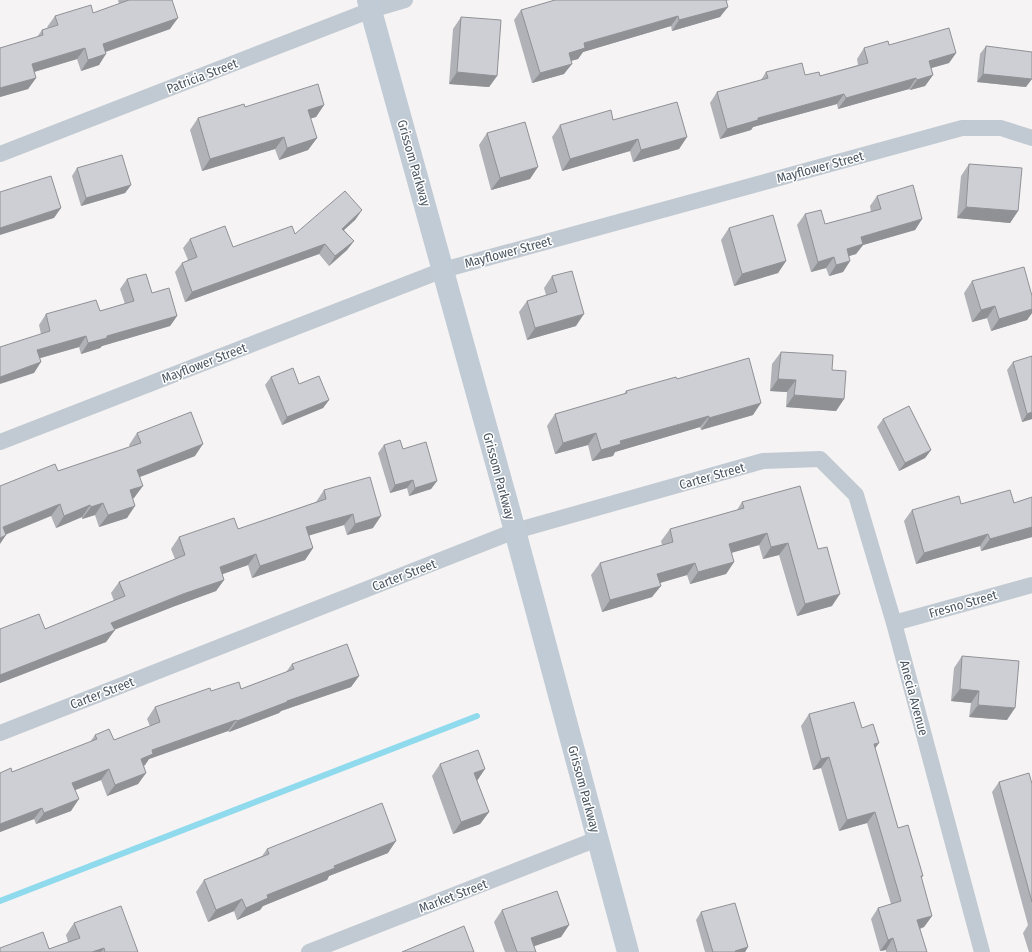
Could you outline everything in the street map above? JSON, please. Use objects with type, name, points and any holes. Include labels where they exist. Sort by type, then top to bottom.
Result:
[{"type":"main road","name":"Grissom Parkway","points":[[370,5],[515,531],[628,952]]},
{"type":"street","name":"Patricia Street","points":[[0,154],[370,5],[405,0]]},
{"type":"street","name":"Mayflower Street","points":[[0,442],[443,270],[962,128],[1001,128],[1032,138]]},
{"type":"street","name":"Carter Street","points":[[0,733],[515,531],[763,461],[820,459]]},
{"type":"street","name":"Anecia Avenue","points":[[820,459],[856,495],[894,623],[982,952]]},
{"type":"street","name":"Fresno Street","points":[[894,623],[1032,585]]},
{"type":"street","name":"Market Street","points":[[308,952],[597,839]]},
{"type":"building","points":[[129,0],[172,0],[178,18],[103,44],[106,54],[88,60],[85,48],[32,64],[36,78],[0,88],[0,48],[43,35],[42,30],[58,25],[55,16],[91,5],[93,13]]},
{"type":"building","points":[[555,0],[726,0],[728,7],[679,20],[678,16],[584,43],[585,48],[569,53],[572,64],[540,73],[521,10]]},
{"type":"building","points":[[461,17],[501,20],[497,76],[457,72]]},
{"type":"building","points":[[949,28],[956,53],[929,61],[933,75],[917,80],[916,78],[846,98],[844,94],[758,118],[758,120],[727,129],[717,92],[768,78],[766,72],[802,63],[805,75],[819,72],[820,76],[868,63],[864,48],[888,41],[889,45]]},
{"type":"building","points":[[986,46],[1032,52],[1032,79],[983,74]]},
{"type":"building","points":[[318,84],[324,105],[308,110],[317,138],[287,148],[284,137],[210,159],[198,118],[244,104],[245,107]]},
{"type":"building","points":[[677,102],[687,137],[641,150],[638,139],[570,159],[560,125],[611,110],[613,120]]},
{"type":"building","points":[[525,122],[538,167],[500,178],[487,133]]},
{"type":"building","points":[[122,155],[131,185],[86,198],[77,168]]},
{"type":"building","points":[[969,164],[1022,168],[1018,211],[966,207]]},
{"type":"building","points":[[51,176],[61,208],[0,228],[0,192]]},
{"type":"building","points":[[913,185],[922,219],[861,237],[863,244],[847,249],[850,261],[836,265],[834,257],[818,262],[805,214],[821,210],[825,224],[881,209],[877,196]]},
{"type":"building","points":[[345,191],[362,210],[342,229],[354,241],[335,256],[325,244],[192,292],[182,263],[197,257],[190,239],[225,226],[233,247],[292,226],[295,234]]},
{"type":"building","points":[[773,215],[786,261],[742,274],[729,228]]},
{"type":"building","points":[[1024,267],[1032,296],[1032,309],[999,319],[995,306],[981,310],[972,281]]},
{"type":"building","points":[[572,271],[584,314],[535,328],[527,301],[557,292],[552,276]]},
{"type":"building","points":[[146,274],[152,293],[169,288],[177,316],[88,343],[86,336],[37,350],[41,362],[0,377],[0,347],[50,331],[46,314],[96,300],[100,311],[134,301],[127,279]]},
{"type":"building","points":[[781,352],[833,355],[832,370],[846,371],[844,399],[794,395],[796,380],[778,379]]},
{"type":"building","points":[[1032,356],[1032,412],[1027,414],[1013,362]]},
{"type":"building","points":[[749,358],[761,403],[620,441],[621,444],[601,450],[596,433],[563,443],[555,414],[627,393],[626,391],[676,377],[677,379]]},
{"type":"building","points":[[293,368],[299,384],[319,376],[329,400],[287,417],[271,377]]},
{"type":"building","points":[[909,406],[931,450],[905,463],[883,419]]},
{"type":"building","points":[[191,412],[203,444],[137,470],[143,486],[130,490],[135,506],[108,515],[103,503],[91,507],[90,505],[64,516],[60,504],[3,527],[6,535],[0,538],[0,486],[55,464],[58,471],[141,443],[137,433]]},
{"type":"building","points":[[400,440],[403,449],[426,442],[437,481],[415,488],[413,480],[395,485],[384,445]]},
{"type":"building","points":[[370,477],[381,516],[355,524],[353,514],[306,527],[313,548],[260,566],[256,554],[220,567],[224,580],[183,594],[111,623],[115,630],[0,675],[0,629],[39,614],[45,629],[125,596],[119,582],[185,555],[179,537],[234,518],[238,529],[326,499],[324,490]]},
{"type":"building","points":[[800,486],[818,549],[827,547],[840,594],[805,604],[788,543],[771,547],[767,533],[729,544],[734,562],[698,572],[695,563],[657,574],[661,586],[610,600],[600,563],[673,542],[670,529],[744,508],[742,502]]},
{"type":"building","points":[[1010,490],[1014,503],[1032,497],[1032,527],[990,539],[988,534],[924,553],[912,510],[959,496],[961,504]]},
{"type":"building","points":[[347,644],[359,676],[287,701],[237,721],[236,720],[152,750],[153,754],[141,759],[146,773],[115,785],[109,769],[72,783],[79,799],[44,813],[42,808],[0,824],[0,773],[11,768],[12,772],[97,739],[95,735],[109,729],[114,740],[160,722],[155,707],[210,688],[211,691],[239,682],[241,689],[294,669],[292,664]]},
{"type":"building","points":[[962,656],[1019,661],[1015,708],[978,705],[979,691],[960,689]]},
{"type":"building","points":[[854,702],[862,728],[873,724],[879,743],[874,744],[898,828],[908,825],[923,876],[921,876],[932,916],[917,920],[927,952],[897,952],[893,938],[888,940],[878,908],[901,901],[875,812],[847,820],[829,757],[821,759],[809,714]]},
{"type":"building","points":[[478,750],[485,769],[474,773],[489,812],[461,822],[440,764]]},
{"type":"building","points":[[1029,773],[1032,784],[1032,902],[999,782]]},
{"type":"building","points":[[382,803],[396,841],[334,866],[335,868],[267,895],[268,898],[246,908],[242,899],[216,910],[204,880],[269,854],[267,849]]},
{"type":"building","points":[[557,891],[569,925],[531,938],[536,952],[517,952],[502,910]]},
{"type":"building","points":[[735,903],[748,947],[735,951],[736,952],[713,952],[701,912]]},
{"type":"building","points":[[121,906],[138,952],[105,952],[104,948],[92,952],[0,952],[0,948],[43,932],[49,949],[80,938],[74,923]]},
{"type":"building","points":[[464,926],[474,952],[402,952]]},
{"type":"waterway","points":[[0,901],[477,716]]}]
